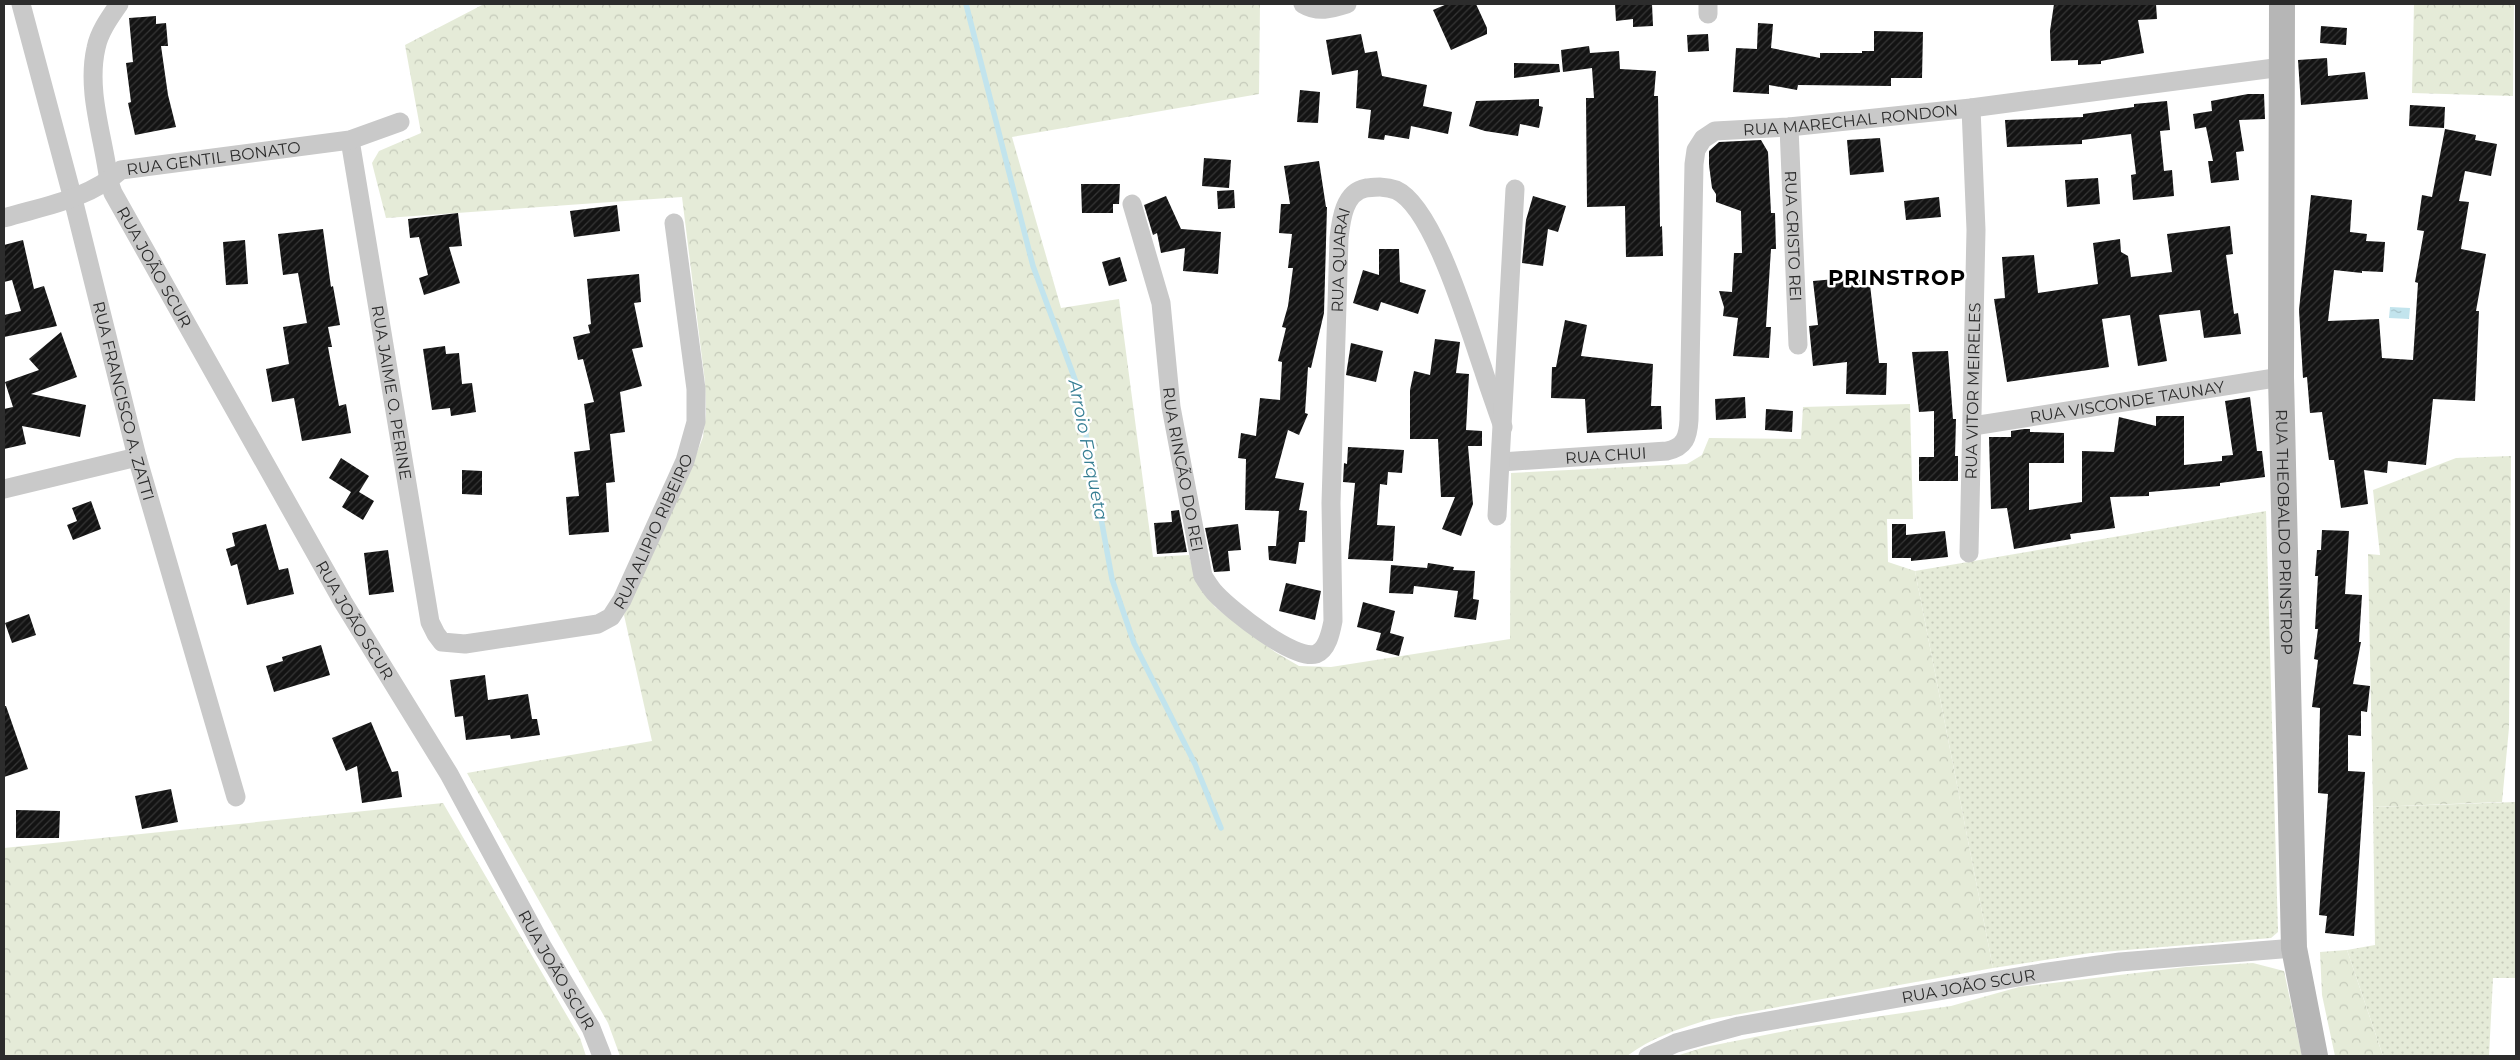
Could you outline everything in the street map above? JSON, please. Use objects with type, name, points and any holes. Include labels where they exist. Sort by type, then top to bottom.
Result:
[{"type":"street","name":"RUA FRANCISCO A. ZATTI","points":[[21,4],[73,199],[137,457],[236,796]]},
{"type":"street","name":"RUA JOÃO SCUR","points":[[120,4],[107,21],[96,47],[93,90],[109,182],[343,602],[449,774],[543,948],[591,1028],[602,1056]]},
{"type":"street","points":[[1303,4],[1310,8],[1328,10],[1347,4]]},
{"type":"street","name":"RUA THEOBALDO PRINSTROP","points":[[2282,4],[2281,377],[2294,948],[2315,1056]]},
{"type":"street","name":"RUA MARECHAL RONDON","points":[[1689,420],[1696,150],[1703,139],[1715,131],[1789,127],[1971,108],[2282,67]]},
{"type":"street","name":"RUA VITOR MEIRELES","points":[[1969,553],[1976,230],[1971,108]]},
{"type":"street","name":"RUA GENTIL BONATO","points":[[4,218],[73,199],[109,182],[121,170],[350,140],[400,122]]},
{"type":"street","name":"RUA CRISTO REI","points":[[1789,127],[1798,345]]},
{"type":"street","name":"RUA JAIME O. PERINE","points":[[350,140],[430,622],[442,642]]},
{"type":"street","name":"RUA QUARAI","points":[[1330,636],[1333,621],[1330,503],[1339,238],[1341,216],[1348,200],[1362,189],[1382,186],[1397,190],[1411,202],[1432,236],[1453,284],[1503,426]]},
{"type":"street","points":[[1497,516],[1515,189]]},
{"type":"street","name":"RUA RINCÃO DO REI","points":[[1132,204],[1162,303],[1171,407],[1203,576],[1214,593],[1245,620],[1286,646],[1305,653],[1316,654],[1324,648],[1330,636]]},
{"type":"street","name":"RUA ALIPIO RIBEIRO","points":[[442,642],[464,644],[598,624],[611,617],[622,600],[685,460],[696,422],[696,389],[674,223]]},
{"type":"street","name":"RUA VISCONDE TAUNAY","points":[[1973,426],[2281,377]]},
{"type":"street","name":"RUA CHUI","points":[[1500,462],[1667,451],[1678,448],[1685,442],[1689,420]]},
{"type":"street","points":[[4,489],[137,457]]},
{"type":"street","name":"RUA JOÃO SCUR","points":[[1648,1056],[1676,1043],[1738,1026],[2041,973],[2120,962],[2294,948]]},
{"type":"green space","points":[[484,4],[1260,4],[1259,94],[1012,137],[1061,308],[1119,299],[1153,557],[1189,555],[1196,581],[1215,607],[1275,652],[1299,666],[1331,667],[1510,639],[1511,473],[1687,464],[1702,455],[1709,438],[1801,439],[1803,407],[1910,404],[1913,519],[1887,519],[1888,562],[1915,571],[1993,968],[1707,1020],[1655,1039],[1627,1056],[620,1056],[608,1023],[467,773],[652,741],[624,615],[692,465],[703,437],[706,414],[705,382],[682,197],[386,218],[372,163],[379,151],[421,133],[405,45]]},
{"type":"green space","points":[[2414,4],[2514,4],[2513,96],[2412,93]]},
{"type":"green space","points":[[2511,456],[2509,728],[2502,802],[2373,807],[2368,554],[2380,555],[2373,490],[2456,458]]},
{"type":"green space","points":[[2266,511],[2278,932],[2271,938],[2090,953],[1993,968],[1915,571]]},
{"type":"green space","points":[[2516,802],[2516,978],[2493,978],[2489,1056],[2383,1056],[2347,950],[2375,945],[2373,807]]},
{"type":"green space","points":[[443,803],[580,1038],[586,1056],[4,1056],[4,848]]},
{"type":"green space","points":[[2347,950],[2383,1056],[2335,1056],[2322,995],[2320,952]]},
{"type":"green space","points":[[2253,963],[2284,971],[2302,1056],[1676,1056],[1705,1047],[1805,1027],[1951,1006],[2019,987],[2186,967]]},
{"type":"water","points":[[2390,307],[2410,308],[2409,319],[2389,318]]},
{"type":"building","points":[[1447,4],[1476,4],[1487,28],[1487,34],[1451,50],[1433,10]]},
{"type":"building","points":[[1615,4],[1652,4],[1653,26],[1633,27],[1633,19],[1616,21]]},
{"type":"building","points":[[2054,4],[2156,4],[2157,19],[2138,20],[2144,53],[2101,61],[2101,64],[2078,65],[2078,60],[2051,61],[2050,31]]},
{"type":"building","points":[[156,16],[156,24],[166,23],[168,46],[161,46],[168,95],[176,127],[135,135],[128,103],[131,102],[126,63],[133,62],[129,18]]},
{"type":"building","points":[[1758,23],[1773,24],[1771,48],[1820,58],[1820,53],[1862,53],[1862,51],[1874,51],[1874,31],[1923,32],[1922,78],[1891,78],[1891,86],[1798,85],[1797,90],[1769,85],[1769,94],[1733,92],[1736,48],[1757,49]]},
{"type":"building","points":[[2321,26],[2347,28],[2346,45],[2320,43]]},
{"type":"building","points":[[1361,34],[1365,53],[1377,51],[1382,76],[1427,85],[1423,106],[1452,112],[1448,134],[1411,126],[1409,139],[1385,135],[1384,140],[1368,138],[1371,110],[1356,108],[1358,70],[1332,75],[1326,40]]},
{"type":"building","points":[[1708,34],[1709,51],[1688,52],[1687,35]]},
{"type":"building","points":[[1589,46],[1590,53],[1619,51],[1620,69],[1656,71],[1654,96],[1658,96],[1660,227],[1662,226],[1663,256],[1626,257],[1625,206],[1587,207],[1586,98],[1594,98],[1592,68],[1563,72],[1561,50]]},
{"type":"building","points":[[2327,58],[2328,76],[2365,72],[2368,99],[2301,105],[2298,60]]},
{"type":"building","points":[[1514,63],[1559,64],[1560,72],[1514,78]]},
{"type":"building","points":[[1300,90],[1320,92],[1318,123],[1297,122]]},
{"type":"building","points":[[2248,94],[2264,94],[2265,119],[2239,120],[2244,151],[2236,152],[2239,180],[2211,183],[2208,161],[2213,161],[2206,127],[2195,129],[2193,114],[2212,111],[2211,101]]},
{"type":"building","points":[[1539,99],[1539,106],[1543,107],[1539,128],[1520,124],[1518,136],[1485,131],[1469,126],[1476,101]]},
{"type":"building","points":[[2167,101],[2170,130],[2160,131],[2164,171],[2172,170],[2174,196],[2133,200],[2131,175],[2136,174],[2131,134],[2082,140],[2082,144],[2007,147],[2005,120],[2083,117],[2083,114],[2134,107],[2134,104]]},
{"type":"building","points":[[2410,105],[2445,107],[2444,128],[2409,126]]},
{"type":"building","points":[[2445,129],[2476,135],[2475,140],[2497,144],[2491,176],[2465,171],[2459,201],[2469,202],[2461,249],[2486,254],[2476,311],[2479,311],[2475,401],[2433,399],[2426,465],[2388,461],[2387,473],[2364,470],[2368,504],[2341,508],[2334,460],[2329,460],[2322,412],[2310,413],[2307,377],[2303,378],[2299,310],[2311,195],[2352,200],[2350,232],[2367,234],[2366,241],[2385,242],[2383,272],[2362,271],[2362,273],[2334,270],[2328,321],[2379,319],[2382,358],[2413,360],[2418,283],[2415,282],[2424,231],[2417,230],[2422,195],[2432,197]]},
{"type":"building","points":[[1880,138],[1884,172],[1850,175],[1847,140]]},
{"type":"building","points":[[1761,140],[1768,152],[1771,213],[1775,213],[1776,249],[1771,249],[1766,327],[1771,327],[1769,358],[1733,356],[1738,318],[1723,316],[1724,307],[1719,291],[1732,292],[1734,253],[1742,253],[1741,211],[1716,202],[1709,165],[1709,151],[1719,142]]},
{"type":"building","points":[[1204,158],[1231,160],[1229,188],[1202,186]]},
{"type":"building","points":[[1319,161],[1327,207],[1324,313],[1311,368],[1308,367],[1305,413],[1308,414],[1299,435],[1288,430],[1275,478],[1304,483],[1299,510],[1307,511],[1305,542],[1299,542],[1296,564],[1269,560],[1268,546],[1276,546],[1279,511],[1245,510],[1246,459],[1238,458],[1241,433],[1256,436],[1260,398],[1280,400],[1282,362],[1278,361],[1286,328],[1282,327],[1288,306],[1293,268],[1288,268],[1292,234],[1279,233],[1281,204],[1290,204],[1284,166]]},
{"type":"building","points":[[2098,178],[2100,204],[2067,207],[2065,180]]},
{"type":"building","points":[[1081,184],[1120,184],[1119,204],[1113,204],[1113,213],[1082,213]]},
{"type":"building","points":[[1234,190],[1235,208],[1218,209],[1217,191]]},
{"type":"building","points":[[1166,196],[1181,229],[1221,232],[1218,274],[1183,271],[1185,248],[1161,253],[1157,233],[1153,235],[1144,205]]},
{"type":"building","points":[[1533,196],[1566,206],[1558,232],[1548,229],[1543,266],[1522,263],[1526,220]]},
{"type":"building","points":[[1939,197],[1941,217],[1906,220],[1904,201]]},
{"type":"building","points":[[617,205],[620,231],[574,237],[570,211]]},
{"type":"building","points":[[458,213],[462,246],[449,247],[460,283],[424,295],[419,278],[428,275],[419,237],[410,238],[408,219]]},
{"type":"building","points":[[2230,226],[2233,254],[2226,255],[2234,314],[2238,313],[2241,334],[2204,338],[2200,310],[2159,315],[2167,361],[2138,366],[2130,315],[2102,319],[2109,367],[2007,382],[1994,299],[2005,298],[2002,257],[2034,255],[2038,293],[2098,284],[2093,243],[2120,239],[2121,252],[2128,256],[2131,277],[2172,272],[2167,234]]},
{"type":"building","points":[[323,229],[331,287],[333,286],[340,325],[328,327],[332,347],[328,347],[339,406],[346,404],[351,433],[302,441],[294,398],[272,402],[266,369],[289,364],[283,327],[307,323],[298,273],[283,275],[278,234]]},
{"type":"building","points":[[23,240],[34,289],[44,286],[57,326],[4,337],[4,315],[21,311],[12,280],[4,282],[4,245]]},
{"type":"building","points":[[245,240],[248,284],[226,285],[223,242]]},
{"type":"building","points":[[1379,249],[1399,249],[1400,282],[1426,290],[1418,314],[1381,302],[1378,311],[1353,303],[1363,270],[1379,275]]},
{"type":"building","points":[[1120,257],[1127,281],[1109,286],[1102,262]]},
{"type":"building","points":[[639,274],[641,302],[634,303],[643,347],[632,349],[642,386],[620,392],[625,432],[610,434],[615,482],[606,483],[609,532],[569,535],[566,497],[579,496],[574,452],[590,450],[584,404],[594,402],[583,359],[578,360],[573,337],[590,333],[588,325],[591,324],[587,279]]},
{"type":"building","points":[[1869,276],[1879,363],[1887,363],[1886,395],[1846,394],[1847,362],[1813,366],[1809,326],[1818,325],[1813,281]]},
{"type":"building","points":[[1565,320],[1587,325],[1581,356],[1653,364],[1651,406],[1661,406],[1662,429],[1587,433],[1585,399],[1551,398],[1552,367],[1556,367]]},
{"type":"building","points":[[61,332],[77,377],[31,394],[86,405],[80,437],[22,426],[26,444],[4,449],[4,409],[13,407],[5,382],[39,370],[29,359]]},
{"type":"building","points":[[1435,339],[1460,342],[1456,373],[1469,374],[1466,430],[1482,431],[1482,446],[1468,446],[1473,504],[1461,536],[1442,529],[1455,497],[1441,497],[1438,439],[1410,439],[1410,390],[1414,371],[1430,375]]},
{"type":"building","points":[[1351,343],[1383,351],[1376,382],[1346,375]]},
{"type":"building","points":[[445,346],[446,354],[459,353],[462,384],[472,383],[476,412],[451,416],[450,408],[432,410],[423,349]]},
{"type":"building","points":[[1948,351],[1953,419],[1956,419],[1955,456],[1958,456],[1958,481],[1919,481],[1919,457],[1934,457],[1934,411],[1919,412],[1912,352]]},
{"type":"building","points":[[1745,397],[1746,418],[1716,420],[1715,399]]},
{"type":"building","points":[[2250,397],[2257,451],[2262,451],[2265,477],[2220,483],[2220,486],[2149,492],[2149,496],[2110,497],[2115,528],[2070,534],[2071,539],[2014,549],[2007,508],[1991,509],[1989,437],[2011,437],[2011,431],[2024,429],[2030,429],[2030,432],[2064,433],[2064,463],[2029,463],[2029,510],[2082,502],[2082,451],[2114,452],[2119,417],[2156,426],[2156,416],[2184,416],[2184,465],[2222,461],[2222,456],[2233,455],[2225,401]]},
{"type":"building","points":[[1766,409],[1793,411],[1792,432],[1765,430]]},
{"type":"building","points":[[1348,447],[1404,450],[1402,473],[1388,472],[1387,485],[1380,484],[1377,525],[1395,526],[1393,561],[1348,559],[1355,483],[1343,482],[1344,463],[1347,464]]},
{"type":"building","points":[[341,458],[369,476],[359,492],[374,501],[363,520],[342,507],[351,492],[329,478]]},
{"type":"building","points":[[462,470],[482,471],[482,495],[462,494]]},
{"type":"building","points":[[91,501],[101,529],[73,540],[67,525],[77,521],[72,508]]},
{"type":"building","points":[[1179,510],[1187,552],[1157,554],[1154,523],[1172,522],[1171,511]]},
{"type":"building","points":[[266,524],[279,570],[288,568],[294,594],[247,605],[237,564],[231,566],[226,549],[235,546],[232,533]]},
{"type":"building","points":[[1238,524],[1241,550],[1228,551],[1230,571],[1214,572],[1205,528]]},
{"type":"building","points":[[1892,524],[1906,524],[1906,535],[1945,531],[1948,557],[1911,561],[1911,558],[1892,558]]},
{"type":"building","points":[[2322,530],[2349,531],[2345,594],[2362,595],[2359,642],[2361,642],[2353,684],[2370,686],[2367,712],[2361,711],[2361,736],[2348,735],[2348,771],[2365,772],[2354,936],[2325,933],[2327,916],[2319,915],[2328,794],[2318,793],[2320,708],[2312,707],[2318,660],[2314,659],[2318,629],[2315,629],[2318,576],[2315,576],[2317,550],[2321,550]]},
{"type":"building","points":[[388,550],[394,592],[369,595],[364,553]]},
{"type":"building","points":[[1428,563],[1454,567],[1453,570],[1475,571],[1473,599],[1479,600],[1476,620],[1454,617],[1458,591],[1414,586],[1413,594],[1389,593],[1391,565],[1427,568]]},
{"type":"building","points":[[1286,583],[1321,591],[1315,620],[1279,611]]},
{"type":"building","points":[[1363,602],[1395,611],[1390,633],[1404,637],[1399,656],[1376,650],[1381,633],[1357,627]]},
{"type":"building","points":[[29,614],[36,635],[12,643],[5,623]]},
{"type":"building","points":[[321,645],[330,675],[274,692],[266,666],[283,661],[282,657]]},
{"type":"building","points":[[485,675],[488,700],[528,694],[532,719],[537,719],[540,735],[511,739],[510,735],[466,740],[463,716],[455,717],[450,680]]},
{"type":"building","points":[[4,706],[6,706],[28,769],[4,777]]},
{"type":"building","points":[[371,722],[392,772],[398,771],[402,797],[362,803],[357,766],[346,771],[332,738]]},
{"type":"building","points":[[171,789],[178,822],[142,829],[135,796]]},
{"type":"building","points":[[16,810],[60,811],[59,838],[16,838]]},
{"type":"waterway","name":"Arroio Forqueta","points":[[966,4],[1033,266],[1077,385],[1112,579],[1134,643],[1195,764],[1221,828]]},
{"type":"district","name":"PRINSTROP","points":[[1897,278]]}]
